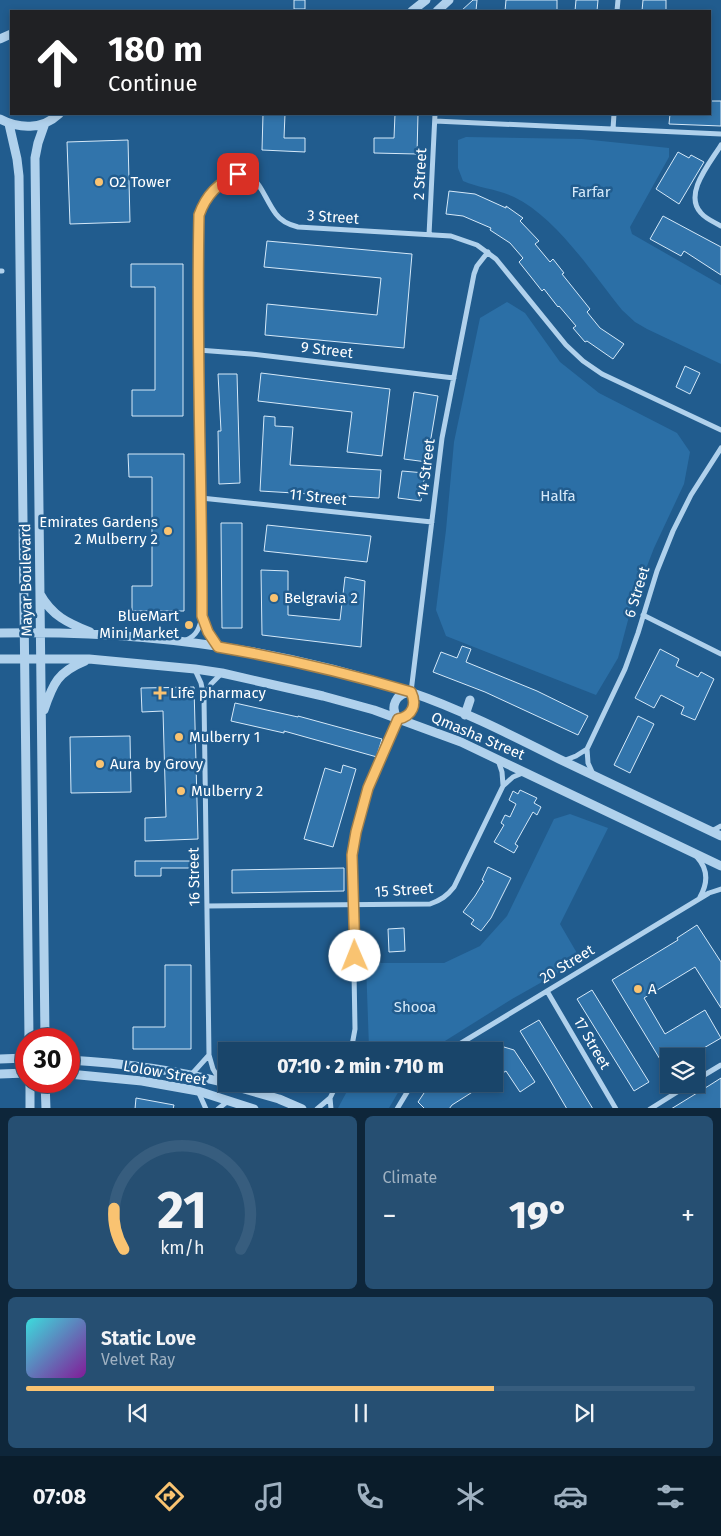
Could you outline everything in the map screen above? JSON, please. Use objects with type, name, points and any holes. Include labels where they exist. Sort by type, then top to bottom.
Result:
[{"type":"street","points":[[413,10],[426,0]]},
{"type":"street","points":[[0,119],[9,124],[27,127],[45,123],[57,115]]},
{"type":"street","name":"2 Street","points":[[429,235],[435,115]]},
{"type":"street","points":[[613,129],[614,115]]},
{"type":"street","points":[[435,121],[721,134]]},
{"type":"street","name":"Mayar Boulevard","points":[[45,123],[38,142],[35,158],[45,1028]]},
{"type":"street","name":"Mayar Boulevard","points":[[9,124],[19,176],[29,1028]]},
{"type":"street","points":[[721,146],[694,191],[696,208],[702,215],[721,226]]},
{"type":"street","name":"3 Street","points":[[181,642],[189,639],[196,633],[201,625],[202,616],[202,498],[198,350],[199,215],[204,202],[213,190],[233,177],[244,174],[254,179],[276,215],[290,225],[451,236],[464,239],[488,252],[504,268],[566,345],[583,361],[602,374],[721,430]]},
{"type":"street","name":"14 Street","points":[[411,692],[442,438],[474,274],[477,266],[488,252]]},
{"type":"street","name":"9 Street","points":[[198,350],[251,354],[454,378]]},
{"type":"street","name":"6 Street","points":[[587,749],[625,669],[656,571],[673,531],[691,495],[721,448]]},
{"type":"street","name":"11 Street","points":[[202,498],[432,522]]},
{"type":"street","points":[[40,594],[53,613],[62,620],[100,635]]},
{"type":"street","points":[[643,615],[721,654]]},
{"type":"street","name":"3 Street","points":[[202,616],[208,632],[218,647]]},
{"type":"street","name":"Qmasha Street","points":[[0,633],[24,632],[143,637],[218,647],[300,662],[411,692],[465,715],[721,836]]},
{"type":"street","name":"Qmasha Street","points":[[0,659],[89,659],[195,669],[222,673],[323,696],[398,719],[461,742],[721,866]]},
{"type":"street","points":[[41,720],[49,694],[58,678],[72,666],[89,659]]},
{"type":"street","name":"16 Street","points":[[195,669],[201,683],[204,698],[209,1055],[213,1070],[218,1075]]},
{"type":"street","points":[[204,698],[211,684],[222,673]]},
{"type":"street","points":[[353,1042],[355,1029],[352,855],[361,810],[370,782],[398,719],[407,716],[413,709],[414,700],[411,692],[402,694],[394,703],[394,712],[398,719]]},
{"type":"street","points":[[465,715],[470,700]]},
{"type":"street","points":[[563,761],[587,749],[588,763],[594,775]]},
{"type":"street","points":[[498,759],[502,772],[503,786]]},
{"type":"street","points":[[503,786],[513,777],[526,772]]},
{"type":"street","name":"15 Street","points":[[207,906],[430,904],[440,901],[454,887],[503,786]]},
{"type":"street","points":[[712,832],[721,826]]},
{"type":"street","points":[[695,854],[702,862],[705,871],[706,880],[700,899]]},
{"type":"street","name":"20 Street","points":[[463,1042],[709,893],[721,889]]},
{"type":"street","name":"17 Street","points":[[547,991],[616,1108]]},
{"type":"street","points":[[191,1075],[209,1055]]},
{"type":"street","points":[[0,1059],[15,1058]]},
{"type":"street","name":"Lolow Street","points":[[80,1061],[191,1075],[218,1081]]},
{"type":"street","points":[[705,1075],[721,1065]]},
{"type":"street","points":[[0,1074],[15,1073]]},
{"type":"street","name":"Lolow Street","points":[[80,1075],[142,1081],[198,1091],[254,1108]]},
{"type":"street","points":[[198,1091],[206,1108]]},
{"type":"street","name":"Lolow Street","points":[[258,1092],[302,1108]]},
{"type":"street","points":[[317,1108],[330,1098],[333,1092]]},
{"type":"street","points":[[397,1108],[407,1092]]},
{"type":"street","points":[[30,1093],[30,1108]]},
{"type":"street","points":[[46,1093],[46,1108]]},
{"type":"street","points":[[650,1108],[675,1093]]},
{"type":"street","points":[[330,1098],[331,1108]]},
{"type":"street","points":[[218,1108],[228,1101]]},
{"type":"green space","name":"Farfar","points":[[466,137],[582,139],[669,148],[669,157],[630,227],[632,234],[721,285],[721,364],[635,322],[622,310],[573,247],[545,218],[530,206],[508,194],[463,181],[458,168],[458,140]]},
{"type":"green space","name":"Halfa","points":[[507,302],[525,313],[560,362],[599,393],[677,433],[690,452],[684,484],[654,548],[632,605],[618,658],[596,695],[446,636],[436,610],[454,442],[480,318]]},
{"type":"green space","name":"Shooa","points":[[570,814],[608,828],[560,924],[581,960],[512,999],[443,1042],[369,1042],[366,963],[444,963],[480,946],[507,916],[554,819]]},
{"type":"green space","points":[[347,1092],[398,1092],[389,1108],[338,1108]]},
{"type":"building","points":[[294,0],[305,0],[305,9],[294,9]]},
{"type":"building","points":[[473,0],[477,0],[476,10],[462,10]]},
{"type":"building","points":[[506,0],[557,0],[557,10],[505,10]]},
{"type":"building","points":[[576,0],[598,0],[597,10],[575,10]]},
{"type":"building","points":[[643,0],[666,0],[666,10],[642,10]]},
{"type":"building","points":[[711,101],[721,101],[721,126],[669,124],[670,115],[711,115]]},
{"type":"building","points":[[263,115],[285,115],[284,138],[305,138],[305,152],[262,150]]},
{"type":"building","points":[[395,115],[418,115],[417,154],[374,153],[374,138],[394,138]]},
{"type":"building","name":"O2 Tower","points":[[128,140],[130,222],[70,224],[67,142]]},
{"type":"building","points":[[678,152],[689,158],[691,155],[704,162],[679,204],[656,189]]},
{"type":"building","points":[[449,191],[475,194],[506,208],[506,206],[523,218],[520,221],[539,241],[535,244],[550,262],[553,259],[564,273],[562,274],[590,309],[587,312],[600,328],[624,344],[613,359],[587,341],[585,342],[573,328],[576,326],[544,289],[542,291],[519,262],[523,258],[510,243],[490,230],[491,228],[463,216],[446,214]]},
{"type":"building","points":[[663,216],[721,247],[721,275],[684,251],[681,256],[650,239]]},
{"type":"building","points":[[267,241],[412,254],[404,348],[265,335],[267,304],[377,315],[381,278],[264,267]]},
{"type":"building","points":[[131,264],[183,264],[183,416],[132,416],[132,390],[155,390],[155,287],[131,287]]},
{"type":"building","points":[[685,366],[700,373],[690,394],[676,387]]},
{"type":"building","points":[[261,373],[390,389],[382,456],[347,452],[352,412],[258,401]]},
{"type":"building","points":[[218,374],[237,374],[240,483],[219,484],[218,431],[221,431]]},
{"type":"building","points":[[414,392],[438,396],[427,462],[404,459]]},
{"type":"building","points":[[264,416],[275,417],[275,426],[293,427],[290,465],[381,470],[379,498],[260,491]]},
{"type":"building","name":"Emirates Gardens 2 Mulberry 2","points":[[128,454],[184,454],[184,611],[132,611],[132,586],[152,586],[152,477],[129,477]]},
{"type":"building","points":[[402,471],[425,473],[421,501],[398,498]]},
{"type":"building","points":[[221,523],[242,523],[242,628],[222,628]]},
{"type":"building","points":[[267,525],[371,536],[367,562],[264,551]]},
{"type":"building","name":"Belgravia 2","points":[[261,570],[288,571],[288,615],[340,620],[345,577],[365,581],[361,647],[262,635]]},
{"type":"building","points":[[462,646],[471,649],[466,662],[537,691],[588,716],[578,735],[485,692],[433,672],[441,652],[457,658]]},
{"type":"building","points":[[660,649],[679,659],[676,666],[698,677],[701,672],[714,679],[695,720],[681,714],[684,707],[661,695],[654,708],[635,698]]},
{"type":"building","points":[[194,687],[198,839],[145,841],[145,818],[166,817],[163,711],[142,712],[141,688]]},
{"type":"building","points":[[235,703],[298,716],[382,739],[377,757],[284,731],[284,733],[231,721]]},
{"type":"building","points":[[638,716],[654,724],[630,773],[614,765]]},
{"type":"building","name":"Aura by Grovy","points":[[130,736],[131,792],[71,793],[70,737]]},
{"type":"building","points":[[343,765],[356,769],[333,847],[304,839],[325,768],[341,773]]},
{"type":"building","points":[[520,790],[537,798],[534,803],[541,807],[537,815],[533,812],[515,844],[518,846],[514,853],[494,842],[504,825],[501,823],[505,815],[510,817],[516,804],[509,800],[513,791],[518,794]]},
{"type":"building","points":[[135,861],[194,861],[194,868],[161,868],[161,876],[135,876]]},
{"type":"building","points":[[488,867],[511,878],[491,918],[481,931],[471,924],[474,920],[463,912],[484,881],[482,880]]},
{"type":"building","points":[[344,868],[344,891],[232,893],[232,870]]},
{"type":"building","points":[[697,925],[721,962],[721,1008],[695,967],[644,998],[665,1034],[705,1010],[721,1038],[704,1048],[660,1048],[660,1059],[612,980],[678,940],[677,938]]},
{"type":"building","points":[[404,928],[405,951],[389,952],[388,929]]},
{"type":"building","points":[[165,965],[191,965],[191,1049],[133,1049],[133,1027],[165,1027]]},
{"type":"building","points":[[592,990],[649,1082],[634,1091],[577,999]]},
{"type":"building","points":[[539,1020],[592,1108],[566,1108],[520,1031]]},
{"type":"building","points":[[503,1047],[514,1050],[535,1082],[520,1092],[506,1071],[503,1073]]},
{"type":"building","points":[[721,1078],[721,1108],[673,1108],[697,1093],[705,1093],[705,1088]]},
{"type":"building","points":[[425,1092],[472,1092],[450,1108],[424,1108],[418,1102]]},
{"type":"building","points":[[136,1098],[174,1105],[173,1108],[135,1108]]},
{"type":"place","name":"O2 Tower","points":[[99,182]]},
{"type":"place","name":"Emirates Gardens 2 Mulberry 2","points":[[168,531]]},
{"type":"place","name":"Belgravia 2","points":[[274,598]]},
{"type":"place","name":"BlueMart Mini Market","points":[[189,625]]},
{"type":"place","name":"Life pharmacy","points":[[160,693]]},
{"type":"place","name":"Mulberry 1","points":[[179,737]]},
{"type":"place","name":"Aura by Grovy","points":[[100,764]]},
{"type":"place","name":"Mulberry 2","points":[[181,791]]},
{"type":"place","name":"A","points":[[638,989]]},
{"type":"route","points":[[238,174],[213,190],[204,202],[199,215],[198,350],[202,498],[202,616],[212,640],[218,647],[326,668],[411,692],[413,696],[413,709],[407,716],[398,719],[372,778],[356,832],[352,855],[355,956]]}]
